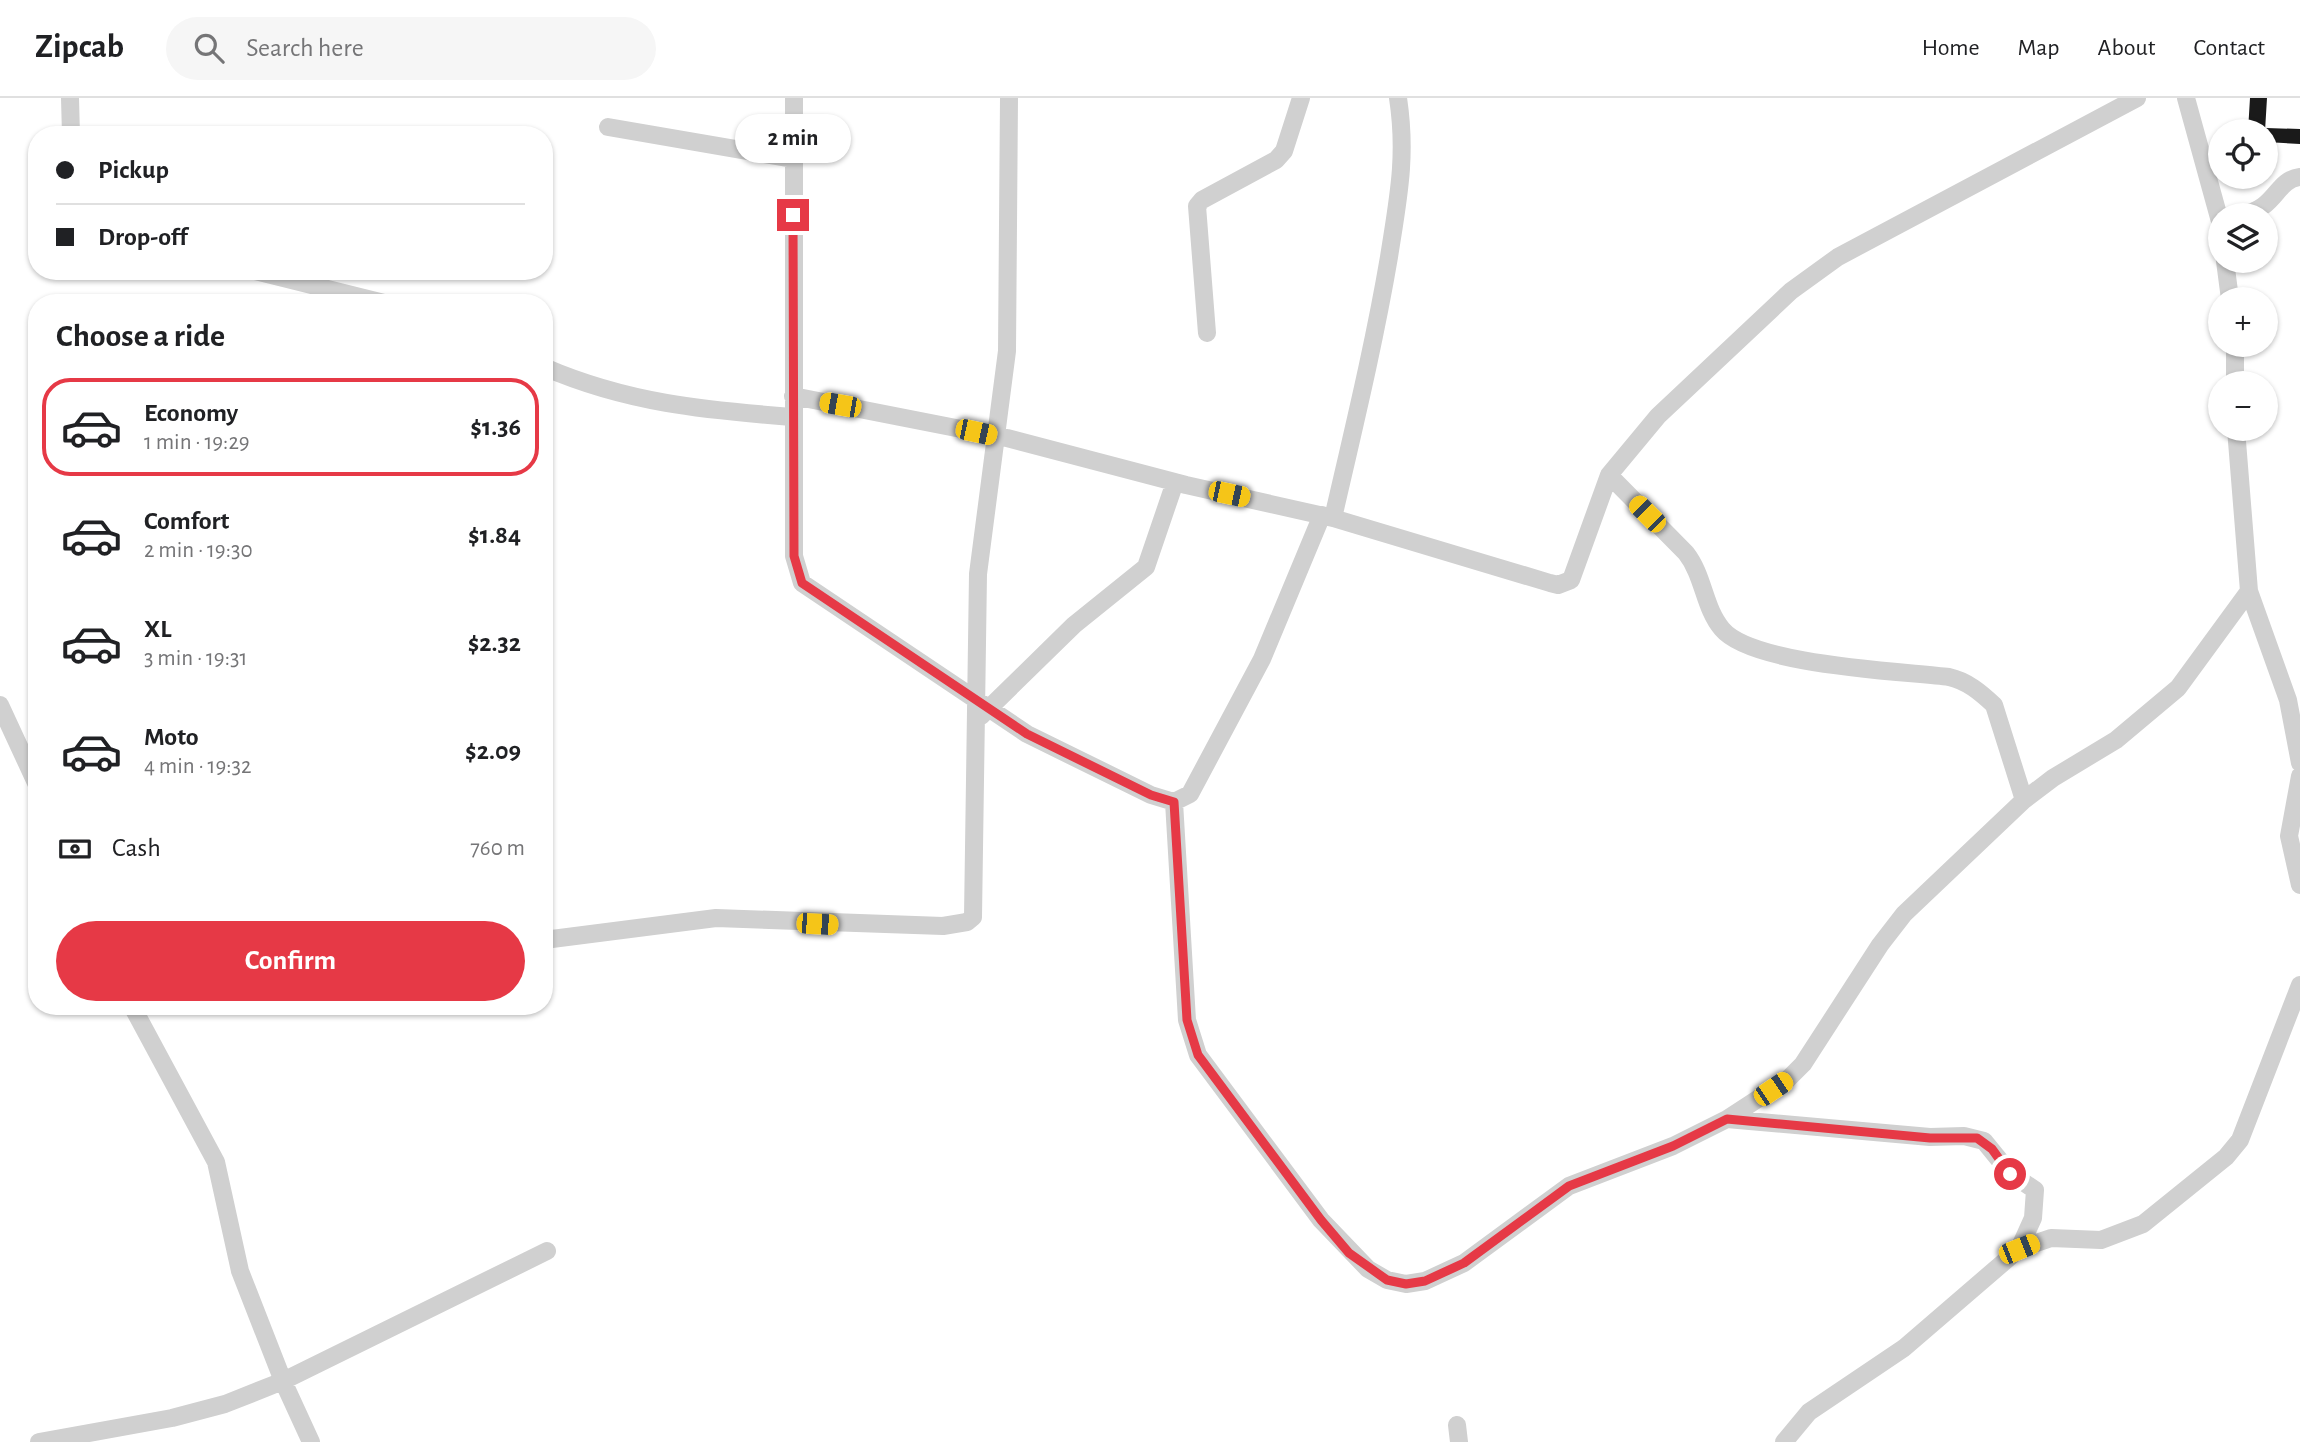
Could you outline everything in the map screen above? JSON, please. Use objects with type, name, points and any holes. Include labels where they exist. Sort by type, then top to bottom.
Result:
[{"type":"street","points":[[70,98],[71,126]]},
{"type":"street","points":[[794,98],[794,556],[802,583],[980,710],[1151,795],[1174,802],[1190,794],[1262,659],[1328,516],[1377,330],[1403,170],[1404,138],[1398,98]]},
{"type":"street","points":[[553,939],[716,918],[842,925],[943,926],[967,922],[973,916],[980,710],[978,574],[998,436],[1008,326],[1009,98]]},
{"type":"street","points":[[1207,333],[1197,206],[1202,200],[1276,160],[1284,151],[1301,98]]},
{"type":"street","points":[[793,396],[998,436],[1175,482],[1328,516],[1549,583],[1565,584],[1571,580],[1609,475],[1682,393],[1791,291],[1838,257],[2137,98]]},
{"type":"street","points":[[2186,98],[2215,203]]},
{"type":"street","points":[[608,127],[793,159]]},
{"type":"street","points":[[2269,203],[2288,180],[2300,177]]},
{"type":"street","points":[[291,280],[348,294]]},
{"type":"street","points":[[553,372],[582,384],[676,407],[792,418]]},
{"type":"street","points":[[2237,441],[2249,591],[2288,699],[2300,763]]},
{"type":"street","points":[[1609,475],[1696,566],[1713,615],[1733,640],[1747,647],[1790,658],[1949,677],[1962,680],[1984,695],[1994,705],[2024,800]]},
{"type":"street","points":[[980,710],[1074,625],[1146,567],[1175,482]]},
{"type":"street","points":[[1174,802],[1187,1020],[1191,1041],[1198,1055],[1321,1220],[1349,1253],[1377,1275],[1406,1284],[1425,1281],[1464,1263],[1569,1186],[1673,1146],[1727,1119],[1787,1080],[1803,1064],[1880,944],[1904,914],[2024,800],[2053,778],[2116,740],[2178,688],[2249,591]]},
{"type":"street","points":[[0,705],[28,763]]},
{"type":"street","points":[[2300,776],[2289,836],[2300,884]]},
{"type":"street","points":[[1784,1442],[1809,1412],[1904,1348],[2019,1249],[2051,1238],[2101,1240],[2121,1234],[2162,1210],[2226,1157],[2240,1140],[2300,985]]},
{"type":"street","points":[[137,1015],[216,1162],[240,1271],[282,1381],[311,1442]]},
{"type":"street","points":[[1727,1119],[1930,1138],[1964,1136],[1984,1141],[2010,1174],[2035,1190],[2033,1218],[2019,1249]]},
{"type":"street","points":[[39,1442],[225,1404],[282,1381],[547,1251]]},
{"type":"building","points":[[2250,98],[2267,98],[2266,119],[2249,119]]},
{"type":"building","points":[[2278,128],[2300,129],[2300,144],[2278,143]]},
{"type":"route","points":[[793,215],[794,556],[802,583],[1027,734],[1151,795],[1174,802],[1187,1020],[1191,1041],[1198,1055],[1257,1137],[1321,1220],[1349,1253],[1368,1269],[1387,1280],[1406,1284],[1425,1281],[1464,1263],[1549,1198],[1569,1186],[1673,1146],[1727,1119],[1930,1138],[1977,1138],[1984,1141],[2000,1157],[2010,1174]]}]
